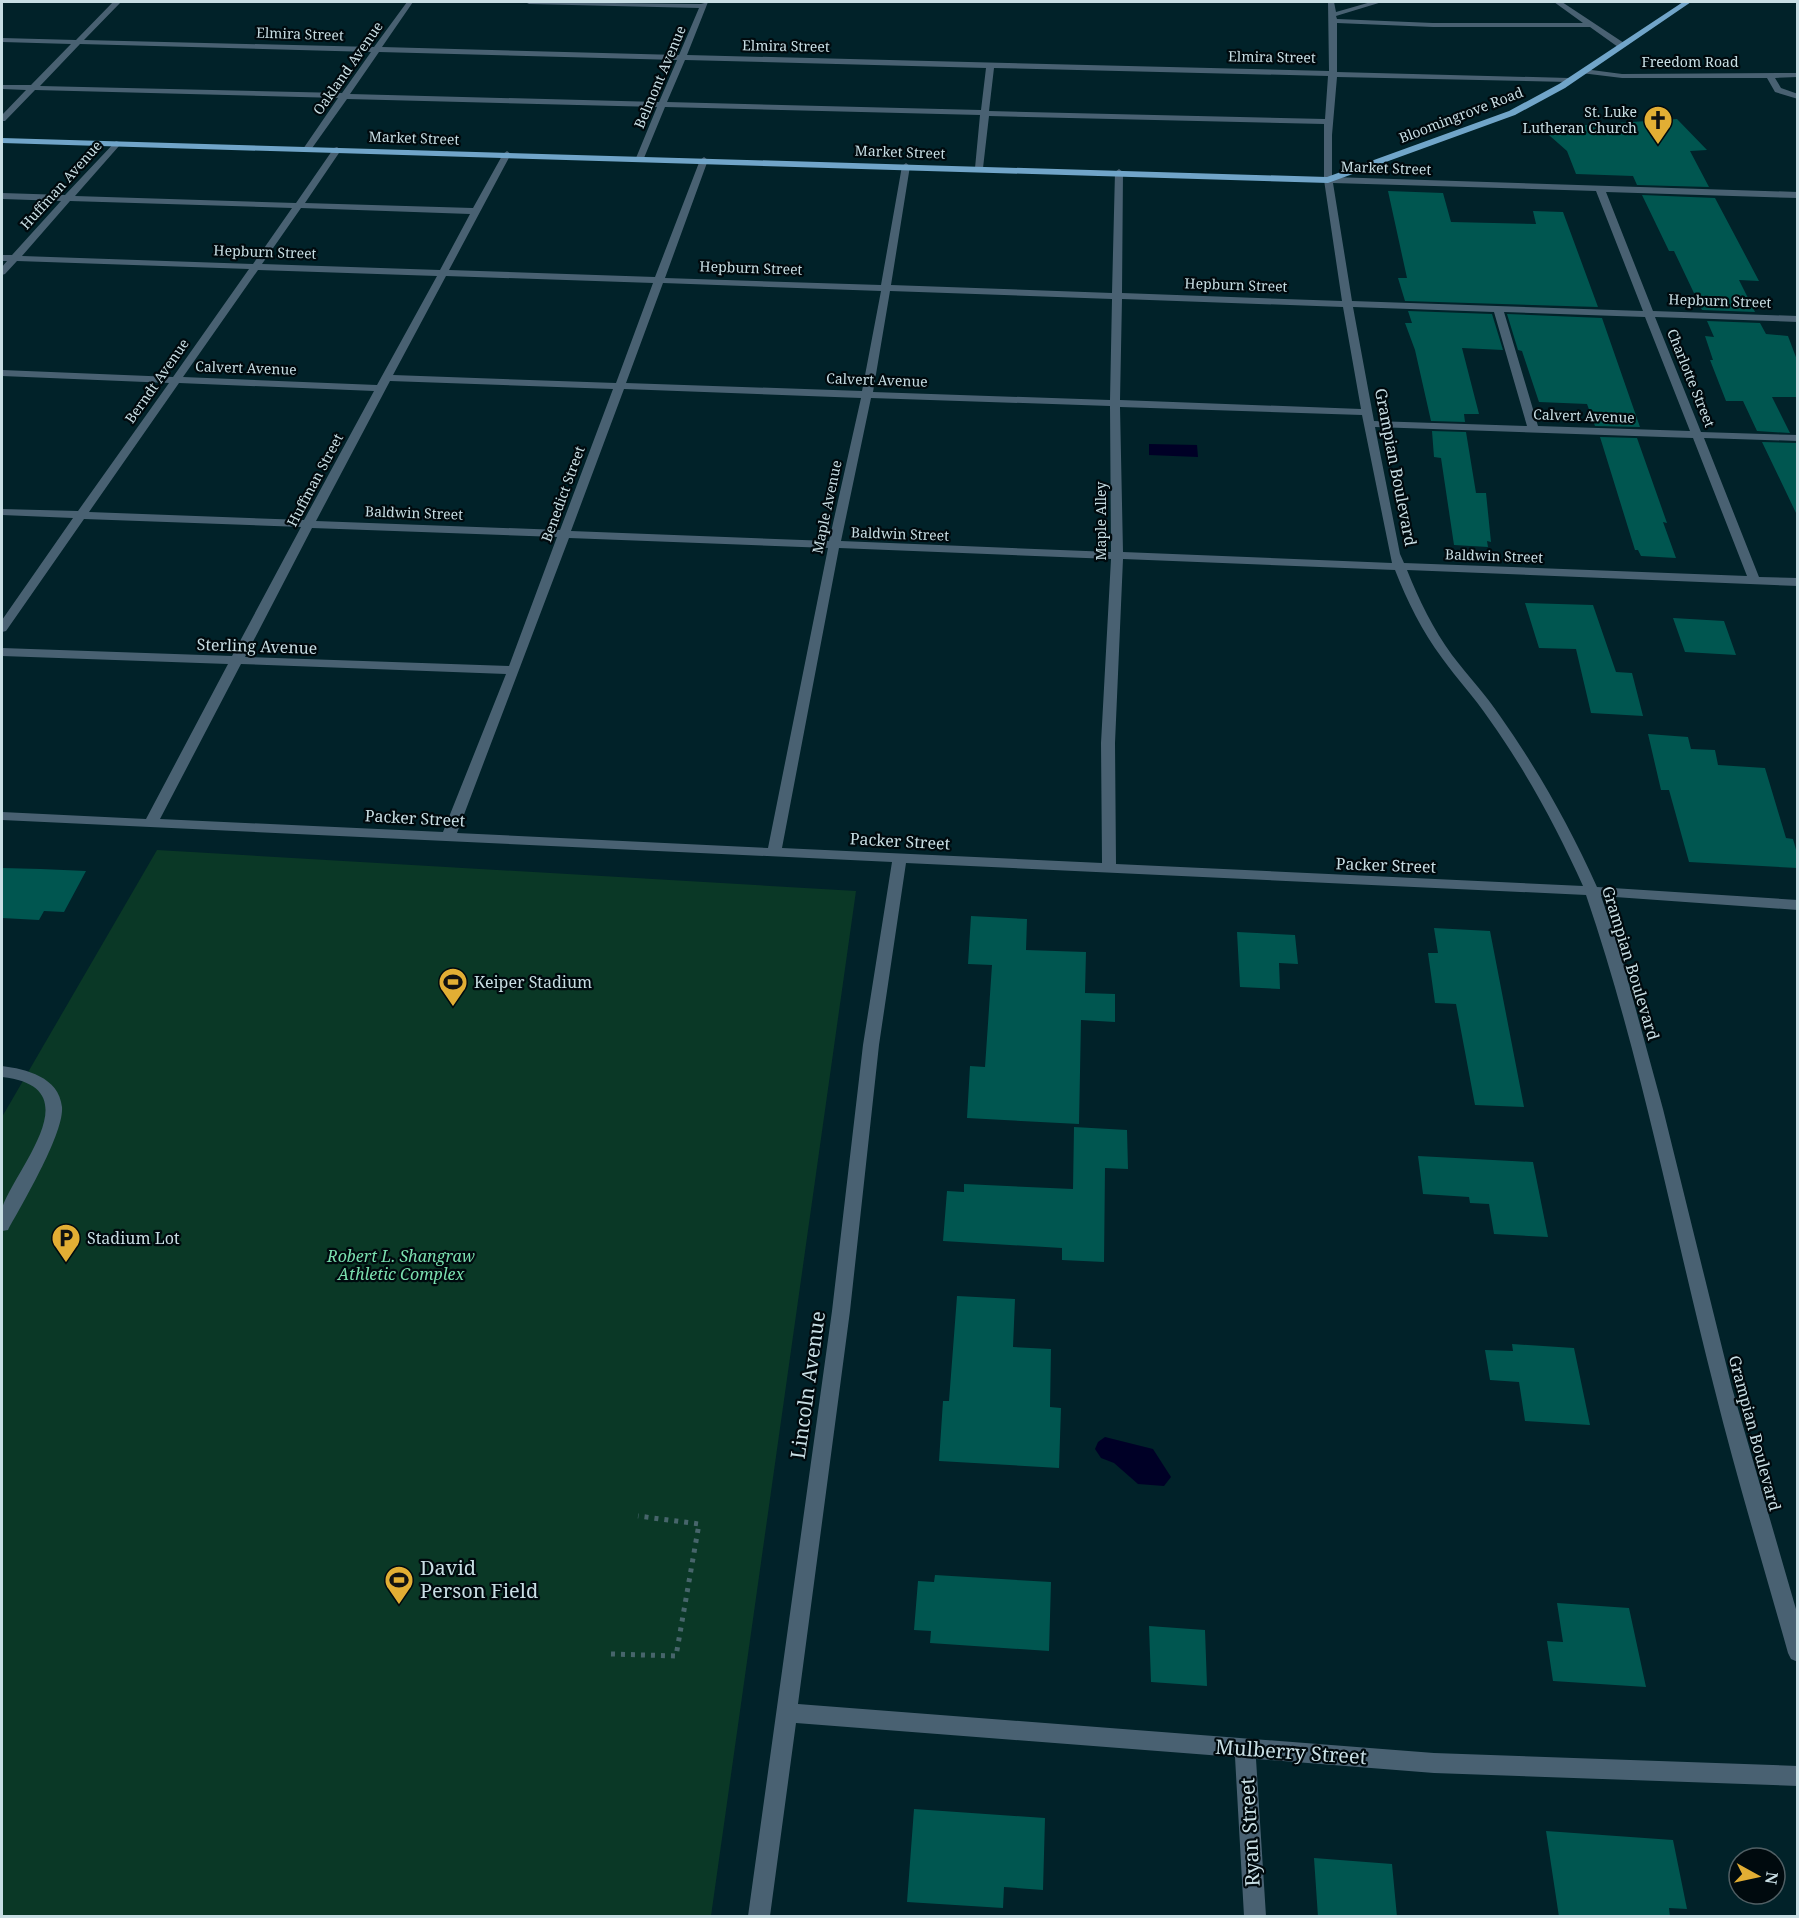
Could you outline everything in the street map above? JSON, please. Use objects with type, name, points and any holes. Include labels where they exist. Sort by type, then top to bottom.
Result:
[{"type":"main road","name":"Bloomingrove Road","points":[[1328,180],[1512,113],[1584,71],[1687,2]]},
{"type":"main road","name":"Market Street","points":[[2,141],[1119,172],[1328,180]]},
{"type":"street","points":[[2,119],[117,2]]},
{"type":"street","name":"Oakland Avenue","points":[[307,149],[410,2]]},
{"type":"street","points":[[529,2],[705,4]]},
{"type":"street","name":"Grampian Boulevard","points":[[1331,2],[1336,44],[1329,122],[1328,180],[1384,514],[1398,567],[1415,604],[1446,655],[1494,716],[1524,762],[1570,842],[1592,891],[1614,955],[1655,1109],[1723,1388],[1797,1653]]},
{"type":"street","points":[[1333,18],[1378,2]]},
{"type":"street","points":[[1558,2],[1621,45]]},
{"type":"street","name":"Belmont Avenue","points":[[640,158],[705,4]]},
{"type":"street","points":[[1333,18],[1432,25],[1592,26]]},
{"type":"street","name":"Elmira Street","points":[[2,40],[1333,72],[1569,80]]},
{"type":"street","points":[[980,168],[990,64]]},
{"type":"street","name":"Freedom Road","points":[[1584,71],[1613,76],[1797,75]]},
{"type":"street","points":[[1770,76],[1778,90],[1797,97]]},
{"type":"street","points":[[2,87],[1329,122]]},
{"type":"street","name":"Huffman Avenue","points":[[2,272],[116,144]]},
{"type":"street","name":"Berndt Avenue","points":[[2,628],[80,515],[124,457],[173,381],[219,319],[252,267],[337,150]]},
{"type":"street","name":"Huffman Street","points":[[153,821],[383,383],[507,154]]},
{"type":"street","name":"Benedict Street","points":[[448,838],[493,725],[705,160]]},
{"type":"street","name":"Maple Avenue","points":[[774,853],[834,546],[867,394],[883,288],[906,166]]},
{"type":"street","name":"Maple Alley","points":[[1109,870],[1108,743],[1116,557],[1115,404],[1119,172]]},
{"type":"street","name":"Market Street","points":[[1328,180],[1797,195]]},
{"type":"street","name":"Charlotte Street","points":[[1600,189],[1754,580]]},
{"type":"street","points":[[2,196],[477,211]]},
{"type":"street","name":"Hepburn Street","points":[[2,258],[1797,319]]},
{"type":"street","points":[[1498,309],[1533,429]]},
{"type":"street","name":"Calvert Avenue","points":[[2,373],[173,381],[620,385],[1115,404],[1533,429],[1797,438]]},
{"type":"street","name":"Baldwin Street","points":[[2,512],[1797,582]]},
{"type":"street","name":"Sterling Avenue","points":[[2,652],[512,670]]},
{"type":"street","name":"Packer Street","points":[[2,816],[153,821],[448,838],[1592,891],[1797,904]]},
{"type":"street","name":"Lincoln Avenue","points":[[759,1917],[840,1323],[871,1046],[900,859]]},
{"type":"street","points":[[2,1225],[49,1131],[54,1109],[48,1091],[37,1080],[5,1072]]},
{"type":"street","name":"Mulberry Street","points":[[786,1713],[1120,1741],[1434,1763],[1797,1776]]},
{"type":"street","name":"Ryan Street","points":[[1245,1748],[1255,1917]]},
{"type":"path","points":[[611,1654],[676,1656],[699,1524],[638,1516]]},
{"type":"green space","name":"Robert L. Shangraw Athletic Complex","points":[[157,850],[856,891],[711,1916],[2,1916],[2,1117]]},
{"type":"water","points":[[1149,444],[1197,445],[1198,457],[1149,455]]},
{"type":"water","points":[[1105,1437],[1153,1449],[1171,1477],[1164,1486],[1138,1484],[1114,1463],[1101,1458],[1095,1449],[1098,1442]]},
{"type":"building","name":"St. Luke Lutheran Church","points":[[1677,119],[1707,150],[1690,151],[1709,187],[1637,185],[1633,176],[1576,174],[1567,151],[1541,128]]},
{"type":"building","points":[[1388,191],[1443,193],[1451,222],[1536,224],[1533,211],[1563,212],[1598,307],[1405,301],[1398,278],[1407,278]]},
{"type":"building","points":[[1642,195],[1715,198],[1759,281],[1739,280],[1755,312],[1702,310],[1674,251],[1669,251]]},
{"type":"building","points":[[1408,311],[1492,314],[1503,350],[1462,348],[1479,414],[1464,414],[1465,422],[1431,421],[1415,350],[1405,323],[1412,323]]},
{"type":"building","points":[[1507,314],[1602,318],[1640,427],[1595,426],[1587,404],[1539,402],[1522,351],[1518,350]]},
{"type":"building","points":[[1707,321],[1760,323],[1766,334],[1788,336],[1797,360],[1797,397],[1772,397],[1790,433],[1757,431],[1743,401],[1726,401],[1710,360],[1713,360],[1705,336],[1714,337]]},
{"type":"building","points":[[1432,431],[1466,432],[1476,493],[1486,493],[1491,542],[1487,541],[1488,547],[1454,545],[1441,458],[1434,457]]},
{"type":"building","points":[[1600,437],[1637,438],[1667,523],[1663,522],[1676,558],[1641,556],[1638,550],[1635,550]]},
{"type":"building","points":[[1762,442],[1796,443],[1797,515]]},
{"type":"building","points":[[1525,603],[1593,605],[1616,672],[1632,673],[1643,716],[1591,713],[1576,649],[1539,648]]},
{"type":"building","points":[[1673,618],[1724,621],[1736,655],[1685,652]]},
{"type":"building","points":[[1648,734],[1688,737],[1691,749],[1715,750],[1718,765],[1765,768],[1786,838],[1793,839],[1797,853],[1797,868],[1689,862],[1669,790],[1661,790]]},
{"type":"building","points":[[2,868],[86,871],[64,912],[44,911],[39,920],[2,918]]},
{"type":"building","points":[[971,916],[1027,919],[1026,950],[1086,952],[1085,993],[1115,994],[1115,1022],[1081,1020],[1079,1124],[967,1118],[970,1066],[985,1067],[992,965],[968,964]]},
{"type":"building","points":[[1434,928],[1490,931],[1524,1107],[1475,1105],[1456,1004],[1435,1003],[1428,953],[1438,953]]},
{"type":"building","points":[[1237,932],[1295,935],[1298,964],[1279,963],[1280,989],[1240,987]]},
{"type":"building","points":[[1074,1127],[1127,1130],[1128,1169],[1105,1168],[1104,1262],[1062,1260],[1062,1248],[943,1241],[947,1191],[964,1192],[964,1184],[1073,1189]]},
{"type":"building","points":[[1418,1156],[1533,1162],[1548,1237],[1494,1234],[1489,1204],[1470,1203],[1469,1197],[1423,1194]]},
{"type":"building","points":[[957,1296],[1015,1299],[1013,1347],[1051,1349],[1050,1407],[1061,1408],[1059,1468],[939,1461],[943,1401],[949,1401]]},
{"type":"building","points":[[1512,1344],[1574,1348],[1590,1425],[1525,1421],[1519,1382],[1490,1380],[1485,1350],[1513,1351]]},
{"type":"building","points":[[935,1575],[1051,1582],[1049,1651],[930,1643],[931,1631],[914,1630],[918,1581],[934,1582]]},
{"type":"building","points":[[1557,1603],[1629,1608],[1646,1687],[1553,1681],[1547,1641],[1563,1642]]},
{"type":"building","points":[[1149,1626],[1205,1630],[1207,1686],[1151,1682]]},
{"type":"building","points":[[914,1809],[1045,1818],[1043,1890],[1004,1887],[1003,1908],[907,1902]]},
{"type":"building","points":[[1546,1831],[1673,1840],[1687,1909],[1669,1908],[1670,1917],[1559,1917]]},
{"type":"building","points":[[1314,1858],[1392,1864],[1397,1917],[1318,1917]]},
{"type":"place","name":"St. Luke Lutheran Church","points":[[1658,146]]},
{"type":"place","name":"Keiper Stadium","points":[[453,1008]]},
{"type":"place","name":"Stadium Lot","points":[[66,1264]]},
{"type":"place","name":"David Person Field","points":[[399,1606]]}]
